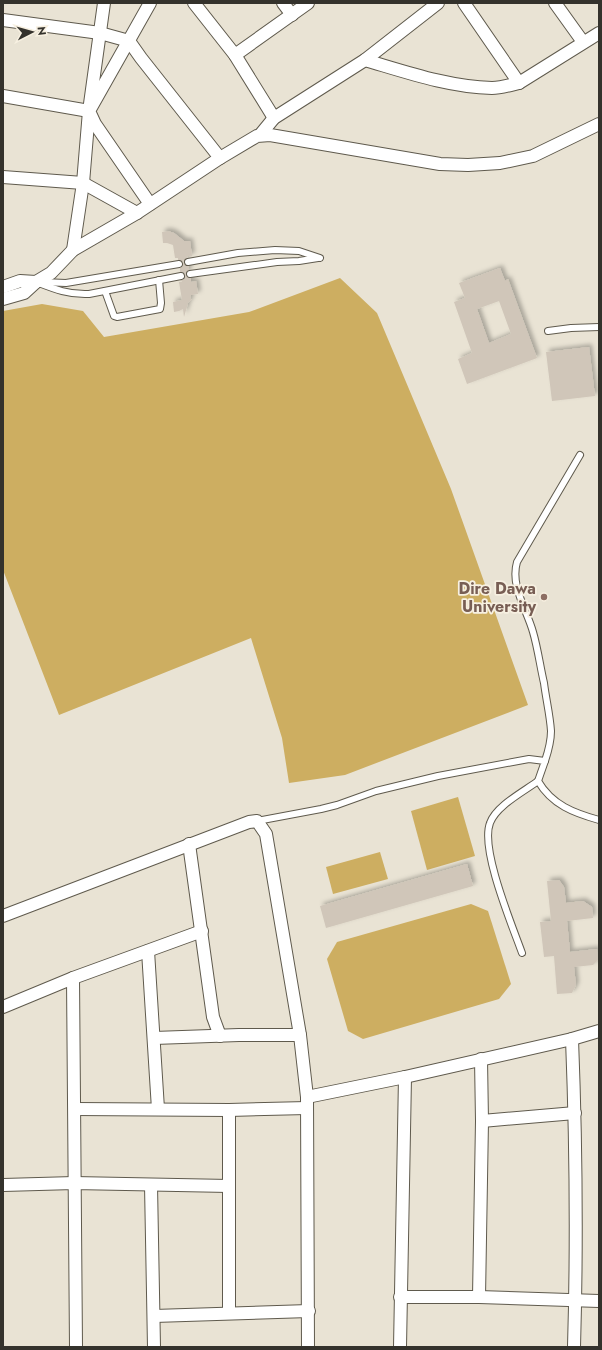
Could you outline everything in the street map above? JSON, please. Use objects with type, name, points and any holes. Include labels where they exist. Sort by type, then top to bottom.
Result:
[{"type":"street","points":[[73,250],[83,183],[89,111],[104,3]]},
{"type":"street","points":[[89,111],[150,3]]},
{"type":"street","points":[[194,3],[235,54],[274,118]]},
{"type":"street","points":[[283,3],[292,15]]},
{"type":"street","points":[[235,54],[308,3]]},
{"type":"street","points":[[3,299],[24,293],[36,282],[57,268],[73,250],[136,213],[220,158],[260,135],[274,118],[365,60],[438,3]]},
{"type":"street","points":[[464,3],[519,82]]},
{"type":"street","points":[[555,3],[583,42]]},
{"type":"street","points":[[3,20],[100,33],[129,41],[220,158]]},
{"type":"street","points":[[365,60],[449,83],[492,88],[519,82],[599,33]]},
{"type":"street","points":[[3,96],[89,111]]},
{"type":"street","points":[[89,111],[95,124],[150,204]]},
{"type":"street","points":[[260,135],[440,164],[468,165],[500,163],[533,156],[599,124]]},
{"type":"street","points":[[3,177],[83,183],[136,213]]},
{"type":"street","points":[[3,286],[20,281],[36,282]]},
{"type":"street","points":[[3,916],[189,844],[249,822],[257,821],[266,834],[300,1035],[307,1102],[308,1347]]},
{"type":"street","points":[[189,844],[214,1017],[220,1036]]},
{"type":"street","points":[[3,1007],[73,978],[202,931]]},
{"type":"street","points":[[148,951],[158,1109]]},
{"type":"street","points":[[73,978],[76,1347]]},
{"type":"street","points":[[75,1109],[229,1110],[307,1102],[405,1077],[572,1039],[599,1031]]},
{"type":"street","points":[[154,1038],[300,1035]]},
{"type":"street","points":[[572,1039],[575,1113],[576,1300],[574,1347]]},
{"type":"street","points":[[479,1297],[482,1121],[481,1060]]},
{"type":"street","points":[[400,1347],[405,1077]]},
{"type":"street","points":[[229,1110],[229,1313]]},
{"type":"street","points":[[482,1121],[575,1113]]},
{"type":"street","points":[[3,1185],[74,1183],[229,1186]]},
{"type":"street","points":[[151,1185],[154,1347]]},
{"type":"street","points":[[400,1297],[479,1297],[599,1301]]},
{"type":"street","points":[[154,1316],[309,1311]]},
{"type":"lane","points":[[188,262],[238,253],[275,250],[299,251],[320,258],[190,274]]},
{"type":"lane","points":[[36,282],[66,283],[179,264]]},
{"type":"lane","points":[[36,282],[65,293],[77,294],[105,291],[181,276]]},
{"type":"lane","points":[[105,291],[114,316],[117,318],[160,309],[161,303],[159,280]]},
{"type":"lane","points":[[548,331],[599,327]]},
{"type":"lane","points":[[522,952],[495,876],[487,842],[490,823],[499,809],[538,781],[549,749],[551,732],[537,646],[533,631],[520,598],[515,569],[517,562],[580,455]]},
{"type":"lane","points":[[257,821],[322,809],[337,805],[376,790],[438,776],[529,759],[545,761]]},
{"type":"lane","points":[[538,781],[544,791],[565,809],[599,820]]},
{"type":"shaded area","points":[[340,278],[377,313],[451,489],[528,705],[345,775],[289,783],[282,738],[251,638],[59,715],[3,570],[3,311],[42,304],[83,311],[104,337],[249,312]]},
{"type":"shaded area","points":[[458,797],[475,856],[427,870],[411,811]]},
{"type":"shaded area","points":[[380,852],[388,879],[333,894],[326,867]]},
{"type":"shaded area","points":[[471,904],[488,911],[511,984],[499,999],[363,1039],[348,1031],[327,959],[337,942]]},
{"type":"building","points":[[168,231],[174,233],[184,241],[190,241],[192,256],[188,256],[184,262],[185,265],[189,266],[186,276],[191,278],[191,282],[196,281],[198,294],[191,295],[190,299],[192,299],[188,303],[184,317],[183,309],[174,312],[173,302],[182,300],[179,282],[182,282],[181,280],[184,279],[185,276],[184,273],[180,272],[180,268],[183,266],[183,263],[181,260],[178,260],[178,258],[175,258],[173,245],[163,243],[162,232]]},
{"type":"building","points":[[500,268],[505,281],[508,279],[537,358],[467,384],[458,359],[472,353],[454,302],[465,298],[459,283]],"holes":[[[499,301],[511,334],[489,343],[477,309]]]},
{"type":"building","points":[[589,347],[595,396],[552,401],[546,352]]},
{"type":"building","points":[[467,864],[473,886],[326,928],[320,906]]},
{"type":"building","points":[[559,880],[564,887],[566,903],[583,901],[592,907],[593,918],[567,921],[570,952],[597,949],[598,960],[593,965],[574,967],[576,985],[572,993],[557,994],[554,956],[544,957],[540,922],[551,921],[547,881]]},
{"type":"place","name":"Dire Dawa University","points":[[544,597]]}]
